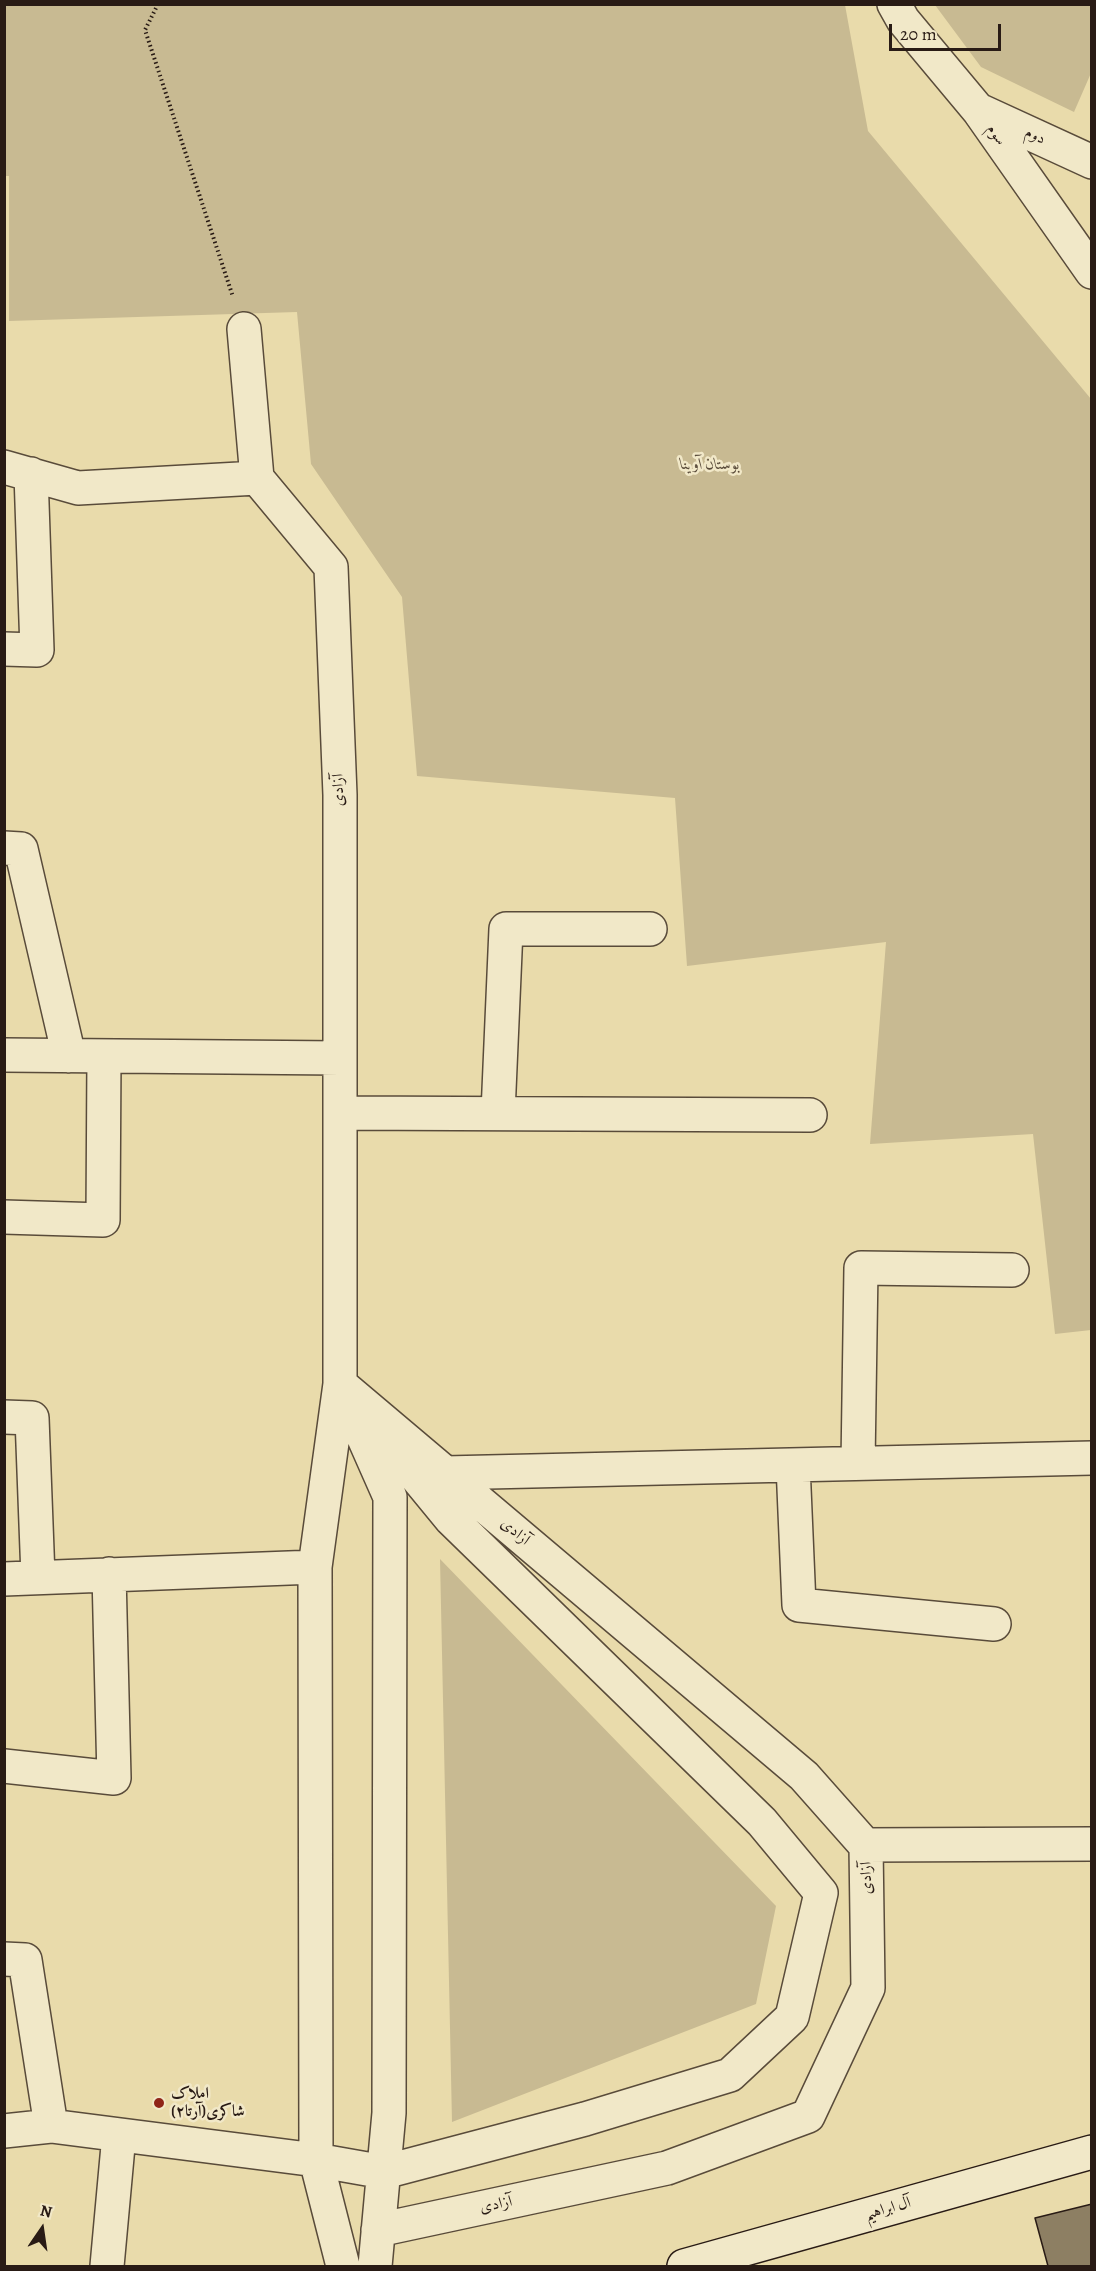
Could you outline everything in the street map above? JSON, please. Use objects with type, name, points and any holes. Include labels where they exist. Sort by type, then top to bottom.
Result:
[{"type":"street","name":"سوم","points":[[894,4],[903,20],[979,111],[1092,272]]},
{"type":"street","name":"دوم","points":[[979,111],[1092,162]]},
{"type":"street","points":[[4,649],[37,650],[18,471],[78,488],[257,478],[244,329]]},
{"type":"street","name":"آزادی","points":[[257,478],[331,567],[340,795],[340,1384],[315,1567],[316,2160],[343,2266]]},
{"type":"street","points":[[4,848],[21,849],[69,1056]]},
{"type":"street","points":[[498,1113],[506,929],[650,929]]},
{"type":"street","points":[[4,1055],[340,1058]]},
{"type":"street","points":[[4,1217],[103,1220],[104,1056]]},
{"type":"street","points":[[340,1113],[810,1115]]},
{"type":"street","points":[[858,1463],[861,1268],[1012,1270]]},
{"type":"street","points":[[4,2131],[51,2126],[316,2160],[384,2172],[585,2120],[730,2075],[792,2017],[821,1893],[762,1822],[451,1520],[340,1384]]},
{"type":"street","name":"آزادی","points":[[340,1384],[804,1776],[866,1845],[868,1988],[808,2116],[667,2168],[378,2230]]},
{"type":"street","name":"آزادی","points":[[340,1384],[390,1497],[389,2113],[375,2266]]},
{"type":"street","points":[[4,1417],[32,1418],[38,1577]]},
{"type":"street","points":[[445,1473],[1092,1458]]},
{"type":"street","points":[[793,1465],[799,1605],[994,1624]]},
{"type":"street","points":[[4,1579],[315,1567]]},
{"type":"street","points":[[4,1767],[114,1778],[108,1574]]},
{"type":"street","points":[[866,1845],[1092,1844]]},
{"type":"street","points":[[4,1959],[25,1960],[51,2126]]},
{"type":"street","points":[[107,2266],[119,2135]]},
{"type":"street","name":"آل ابراهیم","points":[[684,2266],[1092,2152]]},
{"type":"path","points":[[158,4],[145,30],[244,329]]},
{"type":"green space","name":"بوستان آوینا","points":[[5,5],[845,5],[868,131],[1091,399],[1091,1330],[1055,1334],[1033,1134],[870,1144],[886,942],[687,966],[675,798],[417,776],[402,597],[311,464],[297,312],[9,321],[9,176],[5,176]]},
{"type":"green space","points":[[935,5],[1091,5],[1091,73],[1074,112],[981,67]]},
{"type":"green space","points":[[440,1559],[776,1906],[756,2004],[452,2122]]},
{"type":"building","points":[[1092,2204],[1092,2266],[1048,2266],[1035,2218]]},
{"type":"place","name":"املاک شاکری(آرتا۲)","points":[[159,2103]]}]
